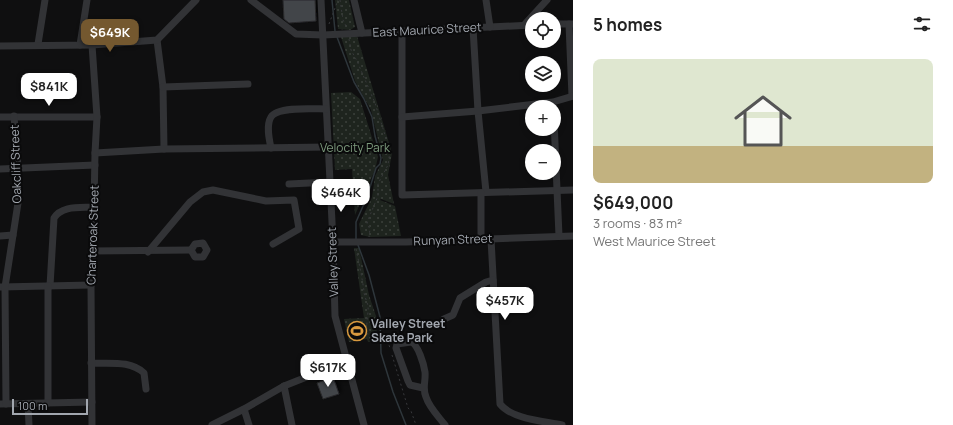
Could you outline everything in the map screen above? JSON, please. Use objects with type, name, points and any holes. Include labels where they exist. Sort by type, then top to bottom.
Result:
[{"type":"street","points":[[38,44],[45,0]]},
{"type":"street","points":[[80,44],[87,0]]},
{"type":"street","points":[[0,46],[92,44],[157,40],[196,0]]},
{"type":"street","name":"East Maurice Street","points":[[251,0],[296,34],[326,35],[525,25]]},
{"type":"street","name":"Valley Street","points":[[321,0],[326,35],[326,109],[333,242],[335,316],[364,425]]},
{"type":"street","points":[[354,0],[362,33]]},
{"type":"street","points":[[486,0],[490,27]]},
{"type":"street","points":[[538,12],[547,0]]},
{"type":"street","points":[[561,101],[573,96],[571,24]]},
{"type":"street","points":[[473,28],[483,192],[481,239]]},
{"type":"street","points":[[402,31],[402,195],[573,190]]},
{"type":"street","points":[[157,40],[163,87],[164,149]]},
{"type":"street","name":"Charteroak Street","points":[[92,44],[98,117],[95,153],[91,285],[92,425]]},
{"type":"street","points":[[163,87],[248,84]]},
{"type":"street","points":[[402,117],[525,107]]},
{"type":"street","points":[[271,148],[269,126],[271,116],[276,112],[292,109],[326,109]]},
{"type":"street","name":"Oakcliff Street","points":[[3,404],[2,287],[18,203],[18,168],[14,116]]},
{"type":"street","points":[[0,117],[98,117]]},
{"type":"street","points":[[554,136],[559,236]]},
{"type":"street","points":[[95,153],[164,149],[328,147]]},
{"type":"street","points":[[0,169],[95,165]]},
{"type":"street","points":[[289,184],[330,182]]},
{"type":"street","points":[[148,252],[190,202],[203,192],[213,190],[266,201],[294,200],[299,229],[273,244]]},
{"type":"street","points":[[48,403],[49,286],[54,218],[57,213],[63,209],[94,207]]},
{"type":"street","points":[[0,236],[13,235]]},
{"type":"street","name":"Runyan Street","points":[[333,242],[356,244],[573,236]]},
{"type":"street","points":[[491,239],[500,404],[504,410],[515,415],[562,425]]},
{"type":"street","points":[[92,252],[191,250]]},
{"type":"street","points":[[444,319],[453,315],[460,298],[486,282],[493,280]]},
{"type":"street","points":[[2,287],[91,285]]},
{"type":"street","points":[[424,388],[410,385],[396,348],[397,344],[411,342],[416,344],[424,367],[424,388],[426,399],[445,425]]},
{"type":"street","points":[[212,425],[284,386],[347,361]]},
{"type":"street","points":[[91,363],[133,365],[144,373],[146,389]]},
{"type":"street","points":[[284,386],[292,425]]},
{"type":"street","points":[[3,404],[92,402]]},
{"type":"street","points":[[28,404],[29,425]]},
{"type":"street","points":[[244,409],[249,425]]},
{"type":"path","points":[[329,22],[339,0]]},
{"type":"path","points":[[339,0],[343,20],[347,27],[344,34],[375,103],[390,151],[388,165],[378,184],[378,196],[368,220],[367,224],[370,229],[368,238]]},
{"type":"path","points":[[356,244],[363,279],[364,293],[368,306],[368,337],[371,339],[387,339],[408,408],[411,411],[416,425]]},
{"type":"green space","points":[[335,0],[349,0],[355,27],[350,30],[338,29]]},
{"type":"green space","points":[[357,36],[392,153],[388,175],[394,204],[381,199],[380,200],[395,206],[401,236],[370,237],[361,235],[359,224],[372,197],[375,176],[383,160],[371,110],[355,81],[341,37]]},
{"type":"green space","name":"Velocity Park","points":[[351,92],[360,99],[378,157],[375,170],[355,215],[352,169],[335,170],[331,93]]},
{"type":"green space","points":[[354,248],[359,248],[369,295],[376,316],[377,342],[368,342],[367,339],[349,342],[344,319],[364,318]]},
{"type":"building","points":[[283,0],[315,0],[316,21],[289,23],[284,19]]},
{"type":"building","points":[[333,377],[339,394],[323,399],[317,383]]},
{"type":"waterway","points":[[332,0],[335,31]]},
{"type":"waterway","points":[[337,37],[354,82],[372,117],[381,158],[380,164],[376,168],[367,197],[356,222],[356,239]]},
{"type":"waterway","points":[[358,245],[369,275],[380,317],[381,353],[393,392],[406,425]]},
{"type":"place","name":"Valley Street Skate Park","points":[[357,331]]}]
